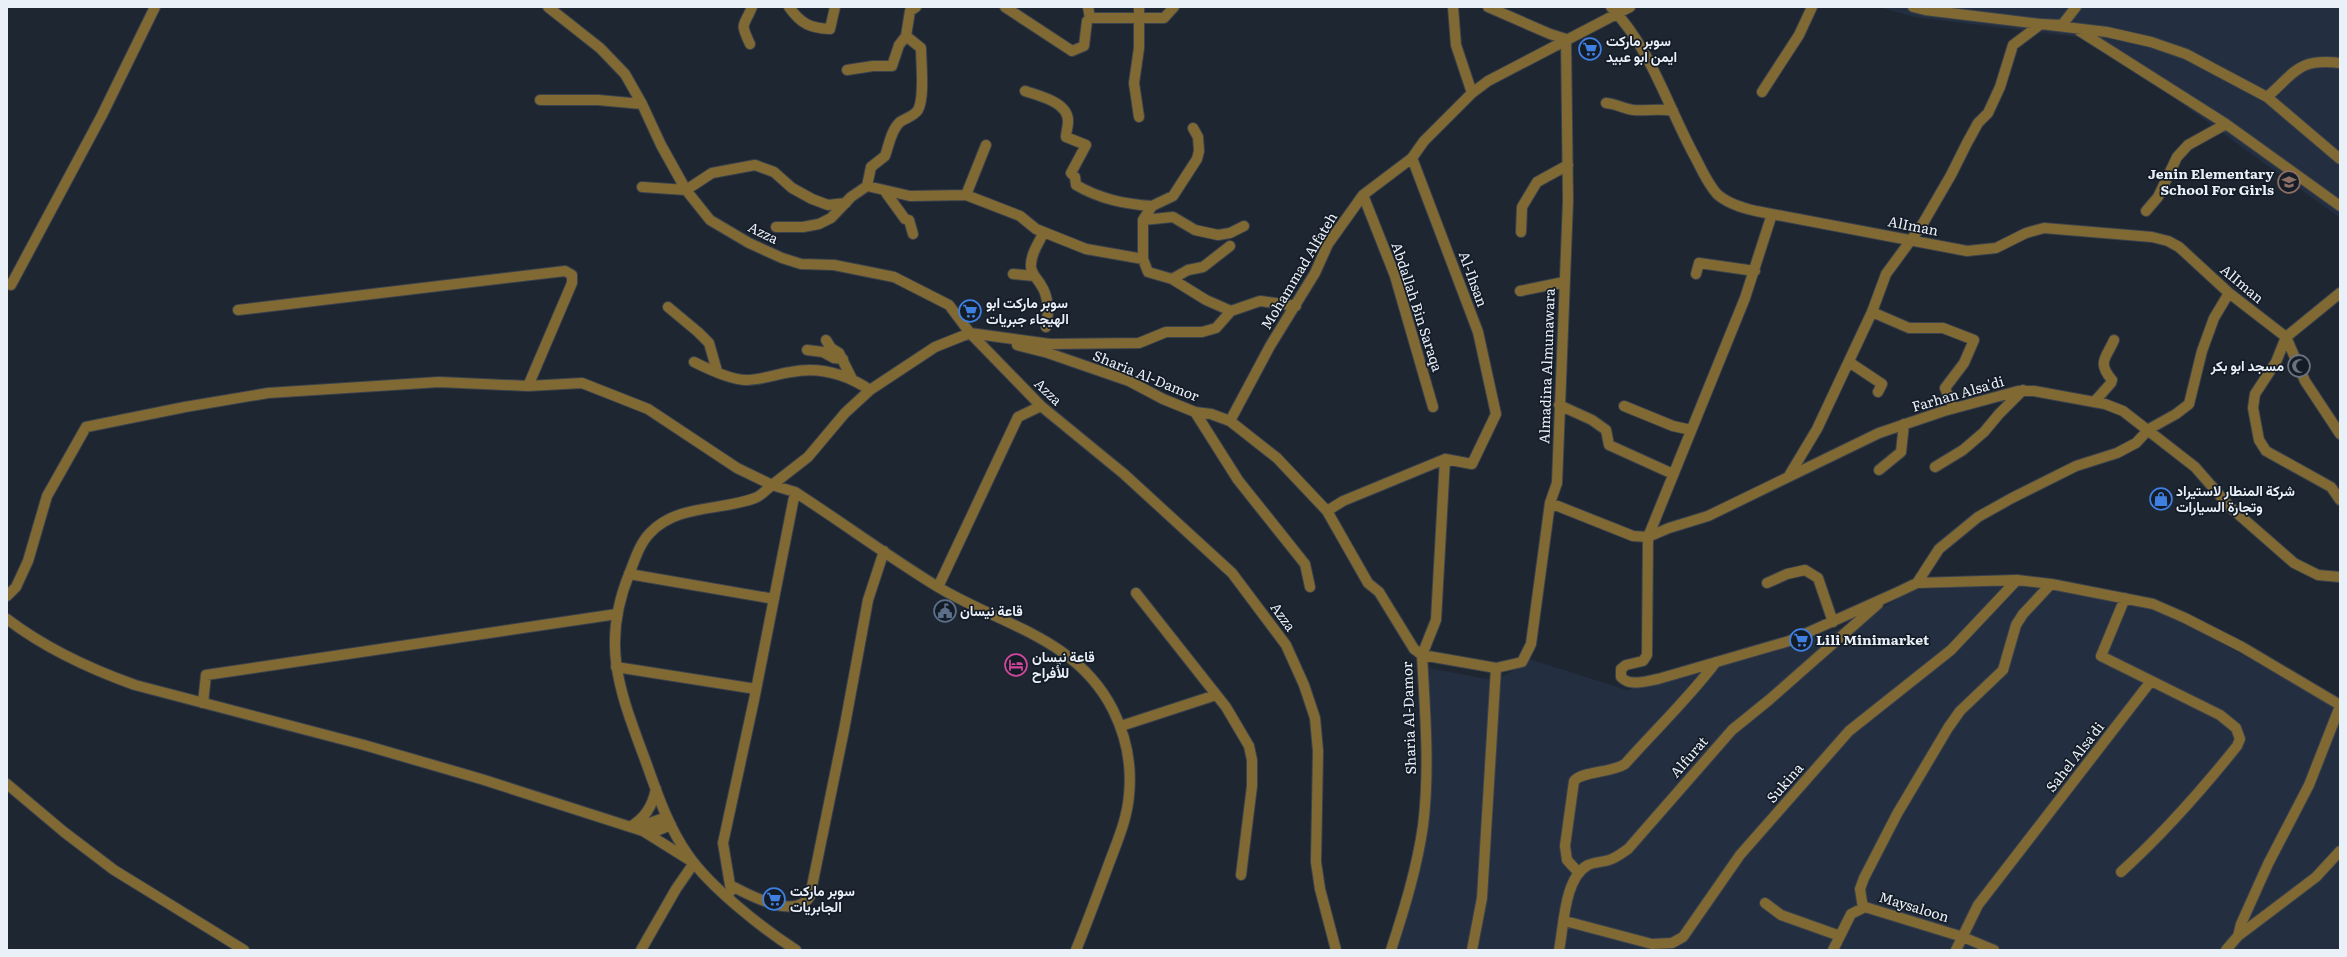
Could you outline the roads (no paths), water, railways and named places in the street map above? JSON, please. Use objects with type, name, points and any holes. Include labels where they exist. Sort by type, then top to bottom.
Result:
[{"type":"street","points":[[7,284],[11,284],[102,115],[155,7]]},
{"type":"street","name":"Azza","points":[[548,7],[605,53],[625,74],[686,190],[710,220],[749,243],[782,258],[801,264],[834,266],[894,277],[949,305],[970,333],[1041,406],[1124,474],[1232,574],[1286,645],[1304,685],[1315,718],[1318,751],[1316,862],[1320,889],[1336,950]]},
{"type":"street","points":[[750,44],[743,26],[745,18],[752,7]]},
{"type":"street","points":[[789,7],[796,18],[813,28],[830,28],[835,7]]},
{"type":"street","points":[[847,70],[873,66],[892,66],[899,45],[906,36],[910,11],[916,7]]},
{"type":"street","points":[[1005,7],[1072,52],[1084,46],[1087,21],[1090,18],[1088,7]]},
{"type":"street","points":[[1139,7],[1140,18],[1134,83],[1139,117]]},
{"type":"street","points":[[1090,18],[1164,18],[1174,7]]},
{"type":"street","points":[[1453,7],[1456,45],[1472,93]]},
{"type":"street","points":[[1488,7],[1550,34],[1566,39]]},
{"type":"street","name":"Mohammad Alfateh","points":[[1230,421],[1270,346],[1315,273],[1328,244],[1363,195],[1412,158],[1424,141],[1472,93],[1488,80],[1566,39],[1614,10],[1630,7]]},
{"type":"street","points":[[1762,92],[1799,36],[1812,7]]},
{"type":"street","points":[[1913,7],[1925,10],[2108,32],[2151,42],[2186,54],[2267,97],[2340,159]]},
{"type":"street","points":[[1790,474],[1817,429],[1872,312],[1886,274],[1911,240],[1951,175],[1974,130],[1988,113],[2000,87],[2013,46],[2041,24],[2062,25],[2076,7]]},
{"type":"street","name":"AlIman","points":[[1614,10],[1643,48],[1673,111],[1678,126],[1706,177],[1718,194],[1740,208],[1966,251],[1986,250],[2004,245],[2035,230],[2053,228],[2160,239],[2179,247],[2229,293],[2286,337]]},
{"type":"street","points":[[2076,29],[2226,124],[2340,206]]},
{"type":"street","points":[[868,186],[870,168],[885,156],[888,142],[898,125],[919,107],[921,94],[921,48],[906,36]]},
{"type":"street","name":"Almadina Almunawara","points":[[1496,668],[1521,663],[1529,650],[1550,503],[1557,483],[1568,165],[1566,39]]},
{"type":"street","points":[[2267,97],[2298,67],[2323,63],[2340,63]]},
{"type":"street","points":[[1025,90],[1055,102],[1063,108],[1068,121],[1066,138],[1086,145],[1071,174],[1074,177],[1076,185],[1102,198],[1128,204],[1152,206]]},
{"type":"street","points":[[540,100],[598,100],[642,104]]},
{"type":"street","points":[[1606,103],[1619,104],[1632,110],[1663,109],[1673,111]]},
{"type":"street","points":[[2146,211],[2158,197],[2177,157],[2188,145],[2226,124]]},
{"type":"street","points":[[1193,128],[1198,137],[1199,151],[1197,159],[1172,196],[1152,206],[1143,220],[1143,259],[1148,272],[1172,279],[1206,300],[1231,311]]},
{"type":"street","points":[[966,195],[986,145]]},
{"type":"street","name":"Al-Ihsan","points":[[1412,158],[1478,332],[1496,414],[1472,464],[1445,459]]},
{"type":"street","points":[[642,187],[686,190],[712,173],[755,165],[774,172],[792,188],[812,199],[828,205],[846,203]]},
{"type":"street","points":[[1521,232],[1522,207],[1537,182],[1568,165]]},
{"type":"street","points":[[776,227],[803,227],[819,224],[831,218],[851,197],[868,186],[910,196],[966,195],[1020,216],[1044,232],[1086,248],[1143,259]]},
{"type":"street","points":[[884,190],[905,218],[909,220],[913,234]]},
{"type":"street","name":"Abdallah Bin Saraqa","points":[[1363,195],[1396,276],[1433,407]]},
{"type":"street","points":[[1772,214],[1755,272],[1648,538],[1647,655],[1643,661],[1623,666],[1620,672],[1621,677],[1628,682],[1640,683],[1789,641],[1917,583],[2017,580],[2051,584],[2153,604],[2186,618],[2242,647],[2340,706],[2309,785],[2268,864],[2241,924],[2238,936]]},
{"type":"street","points":[[1143,220],[1173,217],[1195,230],[1218,234],[1230,233],[1244,226]]},
{"type":"street","points":[[1044,232],[1035,250],[1031,265],[1034,276],[1042,285],[1047,298],[1048,310],[1046,327]]},
{"type":"street","points":[[1172,279],[1188,270],[1203,267],[1230,246]]},
{"type":"street","points":[[1696,274],[1699,263],[1755,272]]},
{"type":"street","points":[[238,310],[565,271],[572,274],[572,283],[528,386]]},
{"type":"street","points":[[1013,274],[1034,276]]},
{"type":"street","points":[[1520,292],[1564,282]]},
{"type":"street","points":[[1917,583],[1939,549],[1978,517],[2076,466],[2117,453],[2136,443],[2148,429],[2176,414],[2188,404],[2202,351],[2214,318],[2229,293]]},
{"type":"street","points":[[2340,293],[2286,337],[2276,362],[2255,394],[2253,408],[2259,440],[2271,455],[2331,487],[2340,500]]},
{"type":"street","points":[[694,863],[669,821],[656,789],[622,696],[616,667],[614,638],[617,614],[629,574],[639,550],[649,533],[663,523],[707,507],[732,504],[756,498],[808,457],[845,413],[870,390],[935,346],[970,333],[1050,344],[1139,343],[1166,332],[1202,332],[1216,328],[1231,311],[1260,301],[1296,306]]},
{"type":"street","points":[[668,307],[709,343],[717,371]]},
{"type":"street","points":[[1872,312],[1909,328],[1943,328],[1974,340],[1964,362],[1945,388],[1953,408]]},
{"type":"street","name":"Sharia Al-Damor","points":[[970,333],[1048,353],[1129,381],[1163,400],[1195,412],[1211,414],[1230,421],[1276,458],[1327,511],[1368,583],[1379,592],[1414,648],[1422,655],[1425,782],[1422,827],[1412,880],[1391,950]]},
{"type":"street","points":[[2286,337],[2305,381],[2340,434]]},
{"type":"street","points":[[826,340],[843,359],[850,377]]},
{"type":"street","points":[[2095,401],[2112,384],[2112,380],[2104,370],[2104,357],[2114,340]]},
{"type":"street","points":[[807,350],[823,352],[843,359]]},
{"type":"street","points":[[694,362],[745,380],[807,370],[850,377],[870,390]]},
{"type":"street","points":[[1849,362],[1882,384],[1878,392]]},
{"type":"street","points":[[7,596],[16,587],[28,561],[47,496],[86,427],[185,407],[268,393],[439,382],[528,386],[582,383],[648,409],[737,468],[772,485],[795,492],[938,587],[1064,652],[1094,680],[1109,702],[1121,726],[1129,767],[1127,808],[1120,834],[1076,950]]},
{"type":"street","points":[[1935,467],[1963,450],[1984,432],[1999,414],[2023,390]]},
{"type":"street","name":"Farhan Alsa'di","points":[[1648,538],[1669,528],[1708,516],[1790,474],[1879,433],[1953,408],[2023,390],[2095,401],[2123,411],[2195,467],[2230,507],[2294,563],[2318,575],[2340,577]]},
{"type":"street","points":[[1559,405],[1592,420],[1606,430],[1609,445],[1673,474]]},
{"type":"street","points":[[938,587],[1018,417],[1041,406]]},
{"type":"street","points":[[1624,406],[1673,426],[1691,430]]},
{"type":"street","points":[[1195,412],[1238,480],[1305,564],[1310,587]]},
{"type":"street","points":[[1879,470],[1901,452],[1904,424]]},
{"type":"street","points":[[1327,511],[1343,501],[1445,459],[1436,620],[1422,655],[1496,668],[1482,898],[1472,950]]},
{"type":"street","points":[[732,899],[723,853],[723,843],[756,689],[795,492]]},
{"type":"street","points":[[1550,503],[1633,536],[1648,538]]},
{"type":"street","points":[[730,886],[757,899],[784,906],[801,906],[810,896],[844,730],[868,600],[884,551]]},
{"type":"street","points":[[1767,583],[1787,574],[1805,570],[1818,578],[1833,622]]},
{"type":"street","points":[[629,574],[774,599]]},
{"type":"street","name":"Sukina","points":[[1565,921],[1652,944],[1672,943],[1683,937],[1740,855],[1849,731],[1951,650],[2017,580]]},
{"type":"street","points":[[1863,908],[1860,889],[1864,878],[1897,814],[1960,711],[2003,670],[2016,625],[2023,614],[2051,584]]},
{"type":"street","points":[[1136,594],[1216,695],[1249,746],[1252,760],[1252,786],[1241,875]]},
{"type":"street","points":[[2121,872],[2158,837],[2191,802],[2237,746],[2240,739],[2236,728],[2220,715],[2101,656],[2125,598]]},
{"type":"street","name":"Alfurat","points":[[1579,873],[1589,865],[1611,860],[1628,849],[1732,730],[1853,627],[1882,600]]},
{"type":"street","points":[[203,703],[206,675],[617,614]]},
{"type":"street","points":[[7,619],[26,633],[106,675],[135,685],[364,745],[481,779],[636,829],[656,831],[669,821]]},
{"type":"street","points":[[1559,950],[1568,897],[1575,878],[1579,873],[1568,860],[1565,846],[1575,779],[1581,776],[1615,769],[1624,764],[1674,709],[1695,689],[1716,662]]},
{"type":"street","points":[[616,667],[756,689]]},
{"type":"street","name":"Sahel Alsa'di","points":[[1956,950],[1978,905],[2151,681]]},
{"type":"street","points":[[1121,726],[1216,695]]},
{"type":"street","points":[[7,784],[64,832],[114,870],[244,950]]},
{"type":"street","points":[[636,829],[639,822],[650,809],[656,789]]},
{"type":"street","points":[[636,829],[694,863],[732,899],[796,950]]},
{"type":"street","points":[[2226,950],[2238,936],[2316,877],[2340,851]]},
{"type":"street","points":[[641,950],[676,889],[694,863]]},
{"type":"street","points":[[1765,903],[1781,916],[1840,936]]},
{"type":"street","name":"Maysaloon","points":[[1833,950],[1851,914],[1863,908],[1963,937],[1994,950]]},
{"type":"place","name":"سوبر ماركت ايمن ابو عبيد","points":[[1590,49]]},
{"type":"place","name":"Jenin Elementary School For Girls","points":[[2289,182]]},
{"type":"place","name":"سوبر ماركت ابو الهيجاء جبريات","points":[[970,311]]},
{"type":"place","name":"مسجد ابو بكر","points":[[2299,366]]},
{"type":"place","name":"شركة المنطار لاستيراد وتجارة السيارات","points":[[2161,499]]},
{"type":"place","name":"قاعة نيسان","points":[[945,611]]},
{"type":"place","name":"Lili Minimarket","points":[[1801,640]]},
{"type":"place","name":"قاعة نيسان للأفراح","points":[[1016,665]]},
{"type":"place","name":"سوبر ماركت الجابريات","points":[[774,899]]}]
